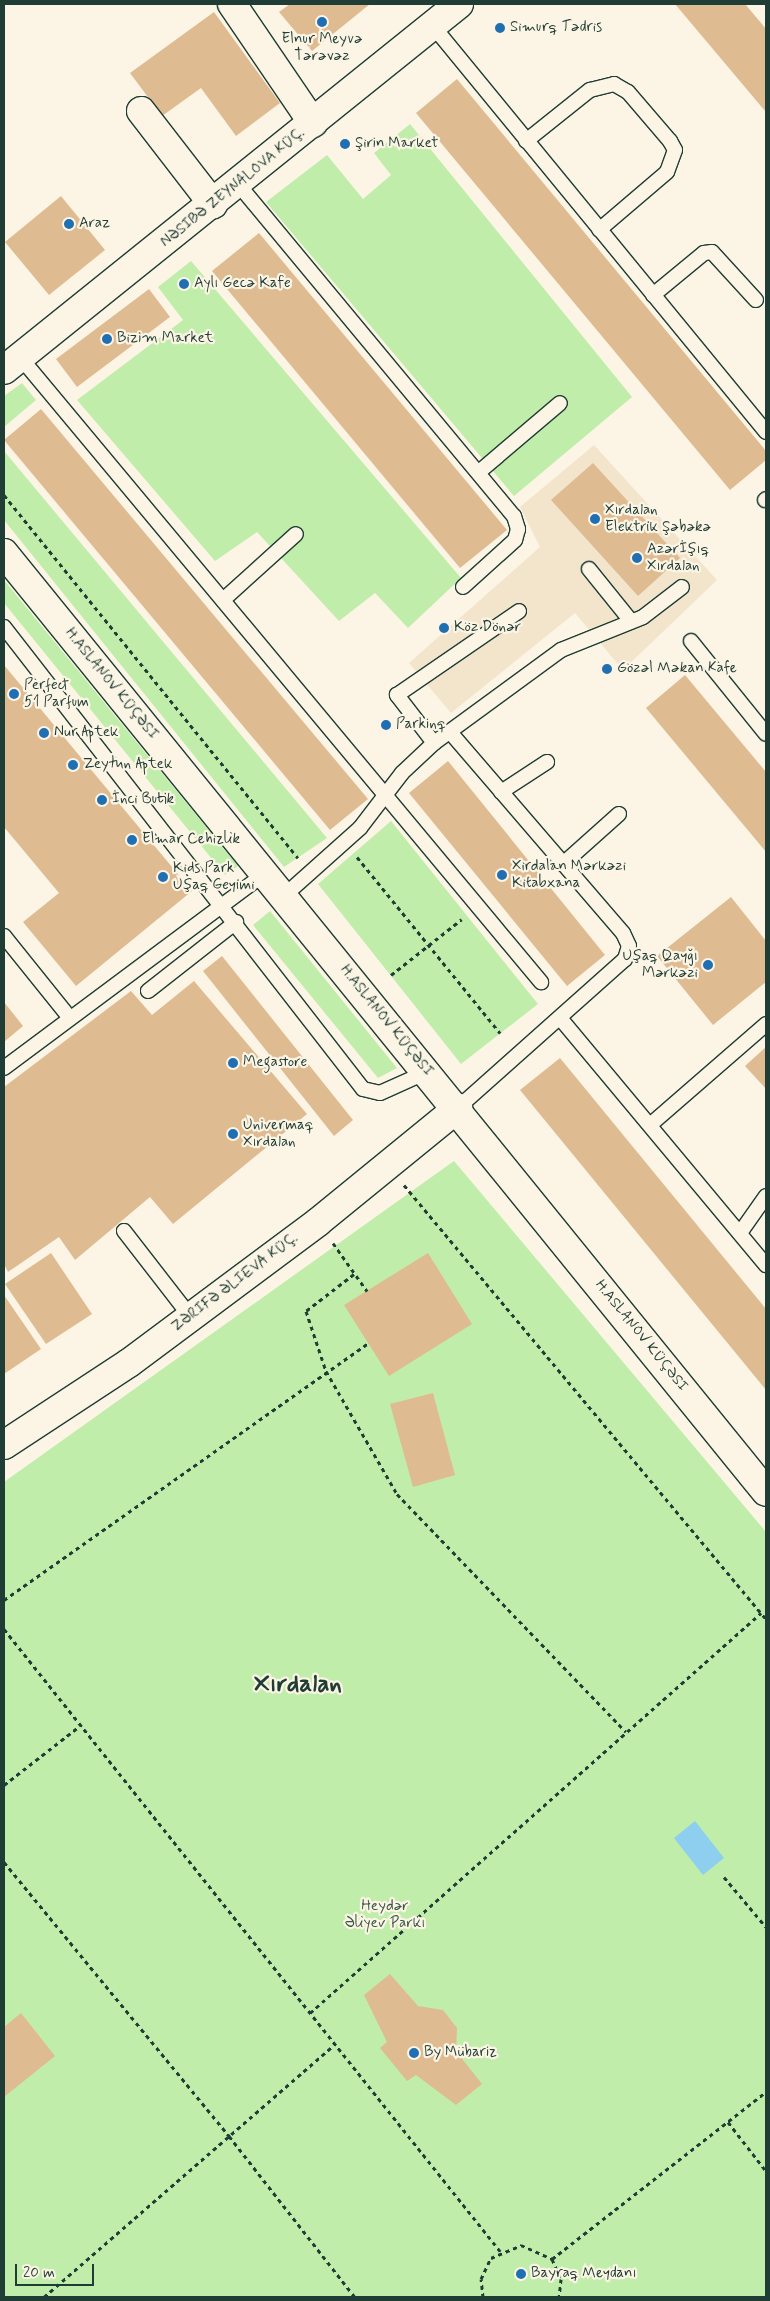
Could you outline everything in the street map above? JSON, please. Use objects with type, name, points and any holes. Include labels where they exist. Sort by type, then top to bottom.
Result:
[{"type":"street","points":[[232,4],[314,123]]},
{"type":"street","name":"NƏSIBƏ ZEYNALOVA KÜÇ.","points":[[12,363],[314,123],[459,4]]},
{"type":"street","points":[[141,111],[213,204]]},
{"type":"street","name":"H.ASLANOV KÜÇƏSI","points":[[4,553],[458,1108],[766,1492]]},
{"type":"street","name":"ZƏRIFƏ ƏLIEVA KÜÇ.","points":[[4,1445],[190,1316],[318,1222],[458,1108]]},
{"type":"lane","points":[[433,26],[766,432]]},
{"type":"lane","points":[[526,141],[590,90],[614,84],[628,92],[670,141],[674,150],[667,172],[599,230]]},
{"type":"lane","points":[[238,184],[514,516],[518,530],[515,540],[463,587]]},
{"type":"lane","points":[[653,296],[704,253],[712,252],[756,300]]},
{"type":"lane","points":[[12,363],[223,600],[388,795],[541,982]]},
{"type":"lane","points":[[479,472],[560,403]]},
{"type":"lane","points":[[223,600],[296,534]]},
{"type":"lane","points":[[589,569],[631,621]]},
{"type":"lane","points":[[285,895],[360,828],[388,795],[402,774],[434,743],[561,650],[631,621],[660,606],[682,587]]},
{"type":"lane","points":[[434,743],[397,695],[519,611]]},
{"type":"lane","points":[[4,627],[224,906],[362,1089],[380,1093],[427,1072]]},
{"type":"lane","points":[[691,640],[766,734]]},
{"type":"lane","points":[[450,732],[623,933],[629,946],[625,959],[458,1108]]},
{"type":"lane","points":[[501,792],[547,762]]},
{"type":"lane","points":[[563,864],[619,814]]},
{"type":"lane","points":[[4,1068],[266,873]]},
{"type":"lane","points":[[148,991],[236,922]]},
{"type":"lane","points":[[4,936],[70,1018]]},
{"type":"lane","points":[[560,1018],[766,1265]]},
{"type":"lane","points":[[650,1125],[766,1024]]},
{"type":"lane","points":[[740,1233],[766,1196]]},
{"type":"lane","points":[[124,1231],[190,1316]]},
{"type":"path","points":[[4,495],[298,858]]},
{"type":"path","points":[[354,853],[500,1034]]},
{"type":"path","points":[[391,976],[467,915]]},
{"type":"path","points":[[389,1164],[766,1619]]},
{"type":"path","points":[[318,1222],[366,1292]]},
{"type":"path","points":[[354,1274],[306,1311],[326,1371],[397,1494],[626,1732]]},
{"type":"path","points":[[4,1600],[368,1343]]},
{"type":"path","points":[[310,2013],[761,1613]]},
{"type":"path","points":[[4,1629],[500,2251]]},
{"type":"path","points":[[4,1785],[81,1726]]},
{"type":"path","points":[[4,1862],[229,2136],[355,2297]]},
{"type":"path","points":[[724,1877],[766,1928]]},
{"type":"path","points":[[44,2297],[334,2044]]},
{"type":"path","points":[[552,2259],[766,2092]]},
{"type":"path","points":[[728,2122],[766,2171]]},
{"type":"path","points":[[483,2297],[484,2268],[500,2251],[521,2245],[552,2259],[561,2279],[559,2297]]},
{"type":"shaded area","points":[[594,445],[717,580],[623,670],[575,613],[451,713],[409,663],[540,547],[520,507]]},
{"type":"green space","points":[[410,124],[632,397],[514,496],[266,202],[327,155],[363,199],[391,175],[374,153]]},
{"type":"green space","points":[[191,261],[461,578],[408,628],[375,593],[339,621],[257,532],[215,561],[77,400],[183,320],[158,287]]},
{"type":"green space","points":[[22,383],[36,400],[4,427],[4,396]]},
{"type":"green space","points":[[4,451],[327,838],[284,867],[4,520]]},
{"type":"green space","points":[[4,580],[238,866],[225,875],[4,603]]},
{"type":"green space","points":[[391,821],[538,1004],[461,1064],[318,884]]},
{"type":"green space","points":[[270,911],[397,1068],[378,1078],[253,925]]},
{"type":"green space","name":"Heydər Əliyev Parkı","points":[[454,1161],[766,1532],[766,2297],[4,2297],[4,1482]]},
{"type":"water","points":[[695,1821],[724,1858],[703,1875],[674,1838]]},
{"type":"building","points":[[290,4],[370,4],[312,51],[279,12]]},
{"type":"building","points":[[675,4],[745,4],[766,29],[766,112]]},
{"type":"building","points":[[214,12],[280,103],[236,136],[201,88],[162,116],[130,73]]},
{"type":"building","points":[[457,79],[766,451],[766,460],[730,490],[416,113]]},
{"type":"building","points":[[61,196],[105,250],[49,295],[5,242]]},
{"type":"building","points":[[259,233],[507,530],[460,568],[212,271]]},
{"type":"building","points":[[149,289],[170,317],[77,387],[56,359]]},
{"type":"building","points":[[41,409],[368,799],[330,830],[4,440]]},
{"type":"building","points":[[593,463],[680,558],[638,596],[551,500]]},
{"type":"building","points":[[4,665],[192,891],[76,986],[23,922],[59,893],[4,827]]},
{"type":"building","points":[[685,675],[766,772],[766,852],[646,708]]},
{"type":"building","points":[[448,761],[605,955],[567,986],[409,793]]},
{"type":"building","points":[[731,897],[766,941],[766,982],[713,1025],[657,956]]},
{"type":"building","points":[[222,956],[353,1120],[334,1136],[203,971]]},
{"type":"building","points":[[194,981],[307,1114],[173,1224],[150,1197],[75,1260],[59,1237],[8,1272],[4,1264],[4,1087],[131,991],[152,1015]]},
{"type":"building","points":[[4,1002],[23,1026],[4,1042]]},
{"type":"building","points":[[766,1047],[766,1089],[745,1066]]},
{"type":"building","points":[[560,1058],[766,1309],[766,1390],[520,1090]]},
{"type":"building","points":[[51,1253],[92,1314],[46,1344],[5,1284]]},
{"type":"building","points":[[428,1253],[472,1324],[389,1376],[344,1305]]},
{"type":"building","points":[[4,1295],[41,1349],[4,1374]]},
{"type":"building","points":[[433,1393],[455,1475],[413,1487],[390,1404]]},
{"type":"building","points":[[390,1974],[418,2006],[443,2010],[457,2028],[456,2051],[482,2084],[456,2105],[416,2075],[407,2081],[380,2048],[387,2042],[364,1995]]},
{"type":"building","points":[[21,2013],[55,2056],[4,2097],[4,2027]]},
{"type":"place","name":"Elnur Meyvə Tərəvəz","points":[[322,22]]},
{"type":"place","name":"Simurq Tədris","points":[[500,28]]},
{"type":"place","name":"Şirin Market","points":[[345,144]]},
{"type":"place","name":"Araz","points":[[69,224]]},
{"type":"place","name":"Aylı Gecə Kafe","points":[[184,284]]},
{"type":"place","name":"Bizim Market","points":[[107,339]]},
{"type":"place","name":"Xırdalan Elektrik Şəbəkə","points":[[595,519]]},
{"type":"place","name":"Azərİşıq Xırdalan","points":[[637,558]]},
{"type":"place","name":"Köz Dönər","points":[[444,628]]},
{"type":"place","name":"Gözəl Məkan Kafe","points":[[607,669]]},
{"type":"place","name":"Perfect 51 Parfum","points":[[14,694]]},
{"type":"place","name":"Parkinq","points":[[386,725]]},
{"type":"place","name":"Nur Aptek","points":[[44,733]]},
{"type":"place","name":"Zeytun Aptek","points":[[73,765]]},
{"type":"place","name":"İnci Butik","points":[[102,800]]},
{"type":"place","name":"Elmar Cehizlik","points":[[132,840]]},
{"type":"place","name":"Xirdalan Mərkəzi Kitabxana","points":[[502,875]]},
{"type":"place","name":"Kids Park Uşaq Geyimi","points":[[163,877]]},
{"type":"place","name":"Uşaq Qayğı Mərkəzi","points":[[708,965]]},
{"type":"place","name":"Megastore","points":[[233,1063]]},
{"type":"place","name":"Univermaq Xırdalan","points":[[233,1134]]},
{"type":"place","name":"By Mübariz","points":[[414,2053]]},
{"type":"place","name":"Bayraq Meydanı","points":[[521,2274]]},
{"type":"district","name":"Xırdalan","points":[[298,1685]]}]
